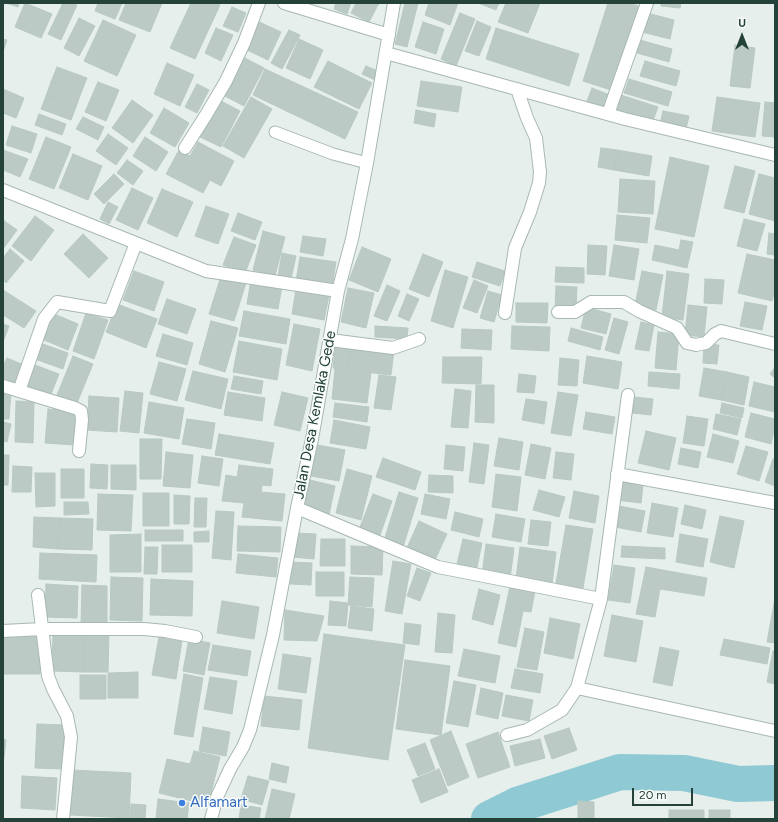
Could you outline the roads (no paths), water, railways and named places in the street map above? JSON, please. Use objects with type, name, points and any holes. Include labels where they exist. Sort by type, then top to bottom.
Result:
[{"type":"street","points":[[185,148],[226,81],[244,43],[260,3]]},
{"type":"street","points":[[284,3],[389,35]]},
{"type":"street","name":"Jalan Desa Kemlaka Gede","points":[[211,819],[217,797],[230,769],[243,747],[250,730],[273,634],[312,439],[338,291],[352,239],[367,163],[394,3]]},
{"type":"street","points":[[608,114],[647,3]]},
{"type":"street","points":[[386,53],[608,114],[775,155]]},
{"type":"street","points":[[505,313],[515,248],[530,212],[540,172],[536,138],[526,118],[517,89]]},
{"type":"street","points":[[3,190],[206,271],[338,291]]},
{"type":"street","points":[[19,391],[44,319],[57,302],[110,311],[136,243]]},
{"type":"street","points":[[558,312],[575,312],[591,302],[624,302],[639,311],[677,328],[687,343],[696,345],[706,343],[715,334],[721,331],[775,344]]},
{"type":"street","points":[[330,340],[393,348],[419,339]]},
{"type":"street","points":[[3,386],[81,411],[82,420],[79,451]]},
{"type":"street","points":[[507,735],[527,730],[562,710],[577,688],[601,599],[628,395]]},
{"type":"street","points":[[618,474],[775,503]]},
{"type":"street","points":[[297,508],[438,567],[601,599]]},
{"type":"street","points":[[38,595],[48,676],[67,716],[71,737],[63,819]]},
{"type":"street","points":[[3,631],[42,629],[144,629],[196,636]]},
{"type":"street","points":[[577,688],[775,731]]},
{"type":"lane","points":[[275,132],[333,154],[367,163]]},
{"type":"waterway","points":[[489,819],[517,805],[620,772],[684,773],[738,784],[775,783]]},
{"type":"place","name":"Alfamart","points":[[182,803]]}]
